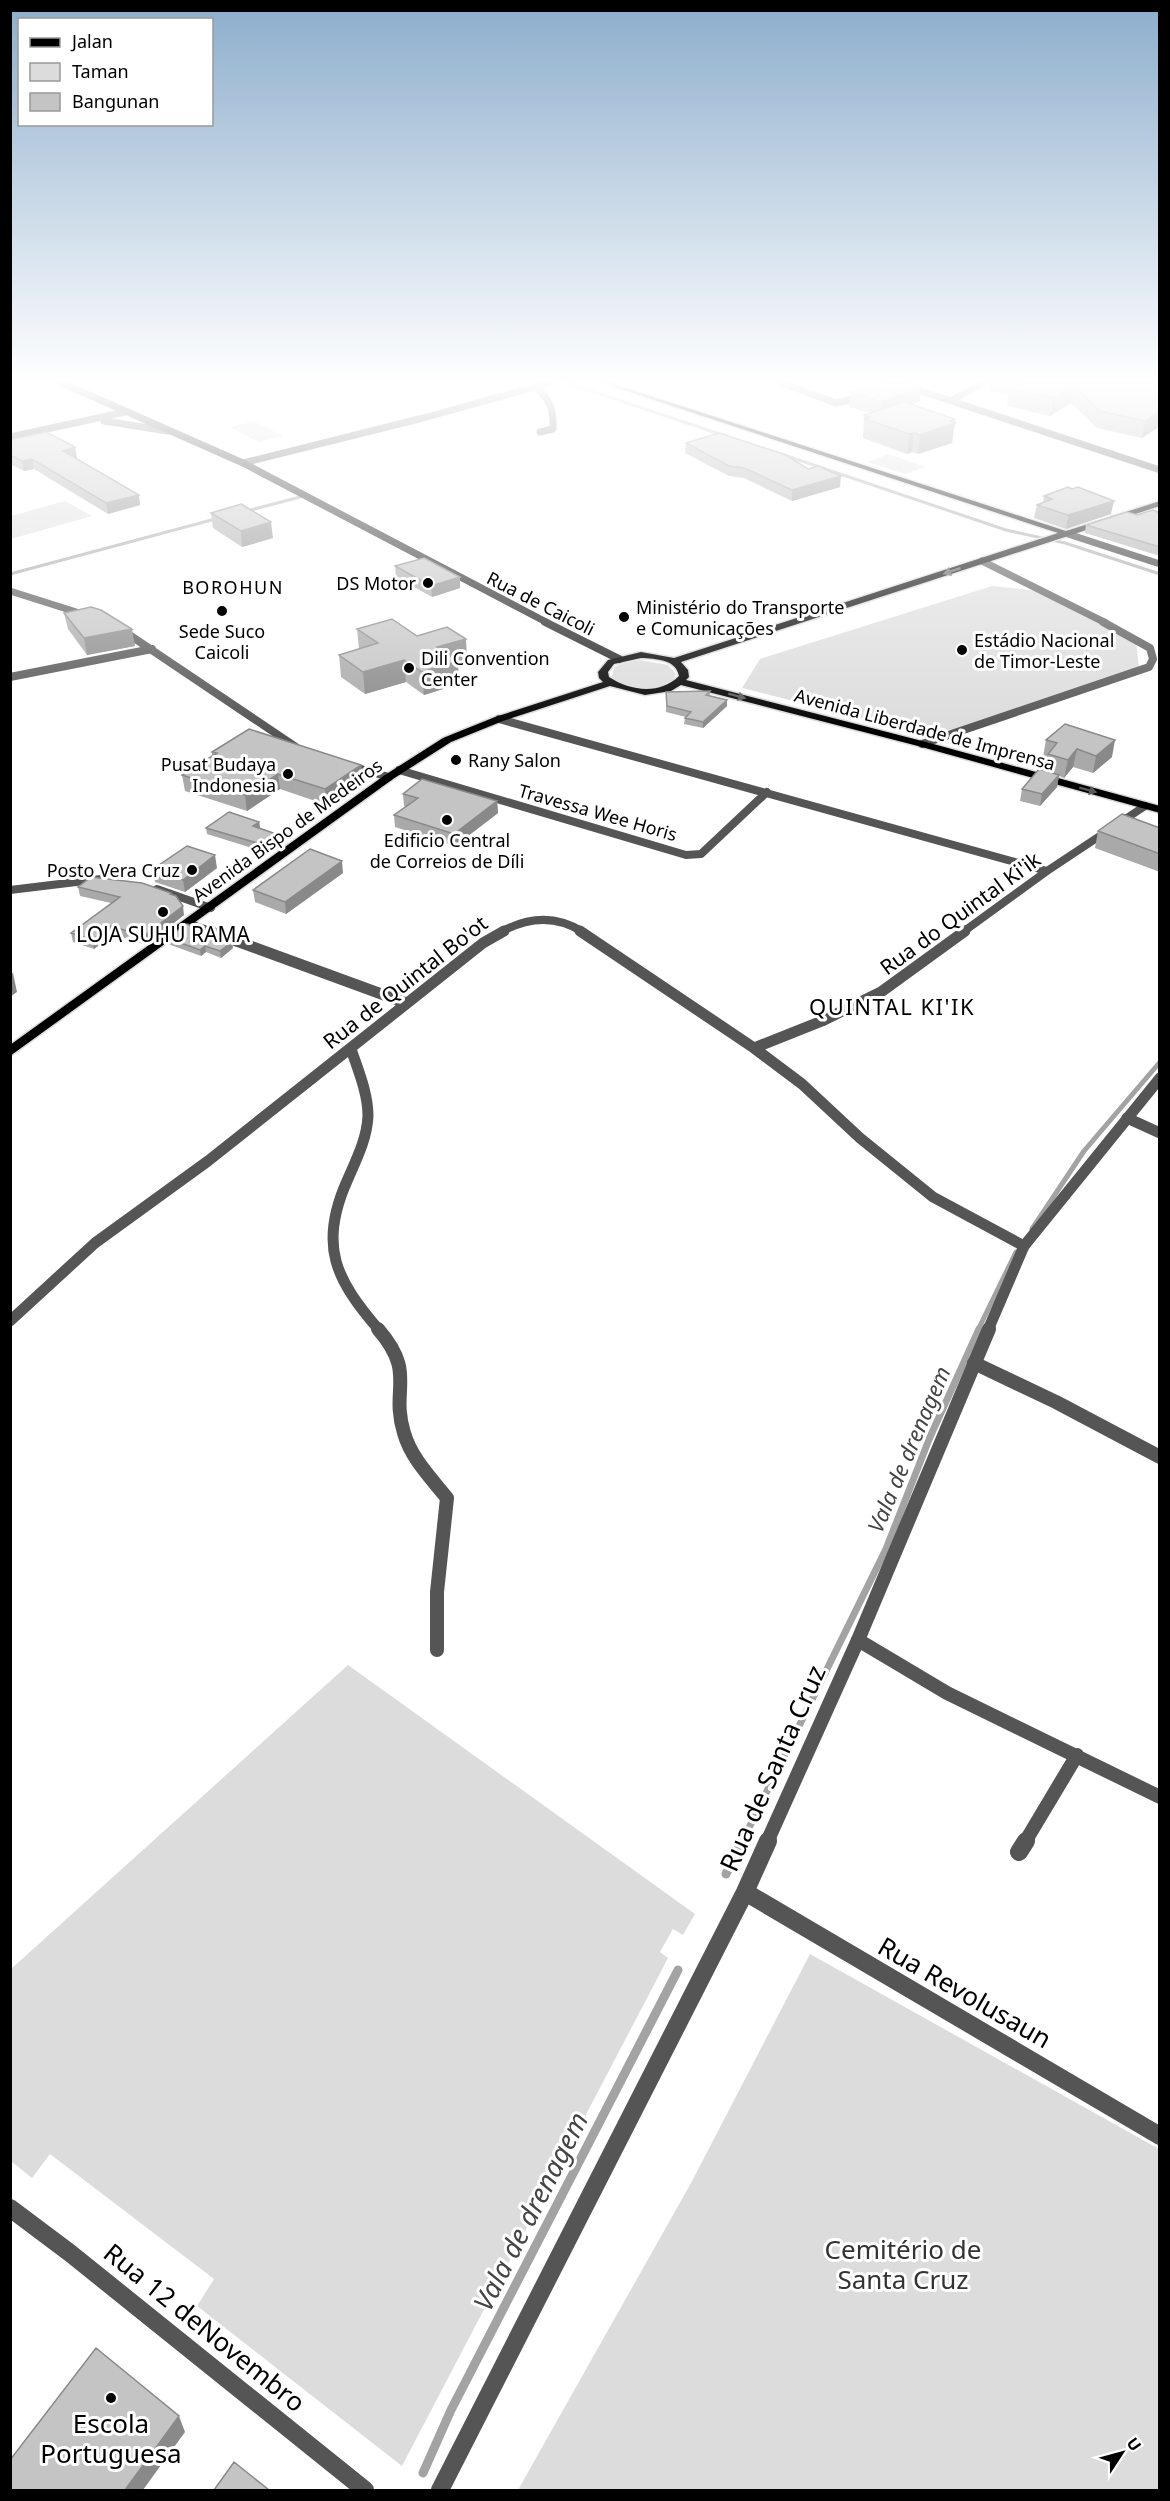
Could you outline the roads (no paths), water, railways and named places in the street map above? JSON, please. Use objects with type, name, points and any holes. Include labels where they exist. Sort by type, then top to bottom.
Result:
[{"type":"main road","name":"Rua de Caicoli","points":[[312,500],[489,594],[619,658]]},
{"type":"main road","points":[[963,500],[1160,564]]},
{"type":"main road","points":[[674,661],[684,671],[681,682],[652,691],[628,690],[610,683],[603,672],[610,662],[619,658],[653,656],[674,661],[1160,503]]},
{"type":"main road","name":"Avenida Liberdade de Imprensa","points":[[681,682],[922,744],[1160,810]]},
{"type":"main road","name":"Avenida Bispo de Medeiros","points":[[10,1052],[190,924],[394,774],[447,740],[499,718],[610,683]]},
{"type":"street","points":[[922,744],[1149,667],[1156,660],[1150,648],[1137,639],[982,561]]},
{"type":"street","points":[[10,591],[97,618]]},
{"type":"street","points":[[117,627],[281,738],[301,749]]},
{"type":"street","points":[[10,678],[152,649]]},
{"type":"street","points":[[499,718],[1047,871]]},
{"type":"street","points":[[332,760],[394,774]]},
{"type":"street","name":"Travessa Wee Horis","points":[[394,774],[694,856],[701,854],[767,792]]},
{"type":"street","name":"Rua do Quintal Ki'ik","points":[[754,1048],[822,1021],[881,992],[1047,871],[1145,806]]},
{"type":"street","points":[[10,890],[97,878],[116,881]]},
{"type":"street","points":[[145,885],[211,908]]},
{"type":"street","name":"Rua de Quintal Bo'ot","points":[[10,1321],[95,1243],[207,1161],[483,943],[518,923],[543,919],[559,921],[576,928],[754,1048],[802,1084],[860,1138],[933,1197],[1017,1242]]},
{"type":"street","points":[[190,924],[406,1003]]},
{"type":"street","points":[[351,1049],[369,1116],[360,1152],[343,1188],[334,1221],[335,1261],[338,1278],[350,1296],[387,1339],[399,1362],[403,1395],[401,1419],[404,1439],[447,1498],[435,1587],[434,1621],[437,1650]]},
{"type":"street","name":"Rua de Santa Cruz","points":[[440,2490],[745,1892],[858,1640],[974,1363],[1017,1242],[1160,1078]]},
{"type":"street","points":[[1127,1118],[1160,1133]]},
{"type":"street","points":[[974,1363],[1056,1401],[1160,1457]]},
{"type":"street","points":[[858,1640],[947,1693],[1160,1797]]},
{"type":"street","points":[[1019,1852],[1077,1755]]},
{"type":"street","name":"Rua Revolusaun","points":[[745,1892],[1160,2136]]},
{"type":"street","name":"Rua 12 deNovembro","points":[[10,2208],[70,2253],[365,2490]]},
{"type":"waterway","points":[[243,512],[290,500]]},
{"type":"waterway","name":"Vala de drenagem","points":[[916,500],[1006,530],[1065,543],[1160,574]]},
{"type":"waterway","points":[[10,574],[219,518]]},
{"type":"waterway","name":"Vala de drenagem","points":[[1032,1229],[1084,1151],[1160,1062]]},
{"type":"waterway","name":"Vala de drenagem","points":[[978,1330],[1016,1252]]},
{"type":"waterway","name":"Vala de drenagem","points":[[742,1842],[886,1549],[930,1437],[979,1329]]},
{"type":"waterway","name":"Vala de drenagem","points":[[726,1874],[742,1841]]},
{"type":"waterway","name":"Vala de drenagem","points":[[423,2473],[451,2410],[678,1970]]},
{"type":"place","name":"DS Motor","points":[[428,583]]},
{"type":"place","name":"Sede Suco Caicoli","points":[[222,611]]},
{"type":"place","name":"Ministério do Transporte e Comunicações","points":[[624,617]]},
{"type":"place","name":"Estádio Nacional de Timor-Leste","points":[[962,650]]},
{"type":"place","name":"Dili Convention Center","points":[[409,668]]},
{"type":"place","name":"Rany Salon","points":[[456,760]]},
{"type":"place","name":"Pusat Budaya Indonesia","points":[[288,774]]},
{"type":"place","name":"Edificio Central de Correios de Díli","points":[[447,820]]},
{"type":"place","name":"Posto Vera Cruz","points":[[192,870]]},
{"type":"place","name":"LOJA SUHU RAMA","points":[[163,912]]},
{"type":"place","name":"Escola Portuguesa","points":[[111,2398]]},
{"type":"district","name":"BOROHUN","points":[[233,587]]},
{"type":"district","name":"QUINTAL KI'IK","points":[[892,1006]]},
{"type":"park label","name":"Cemitério de Santa Cruz","points":[[903,2264]]}]
